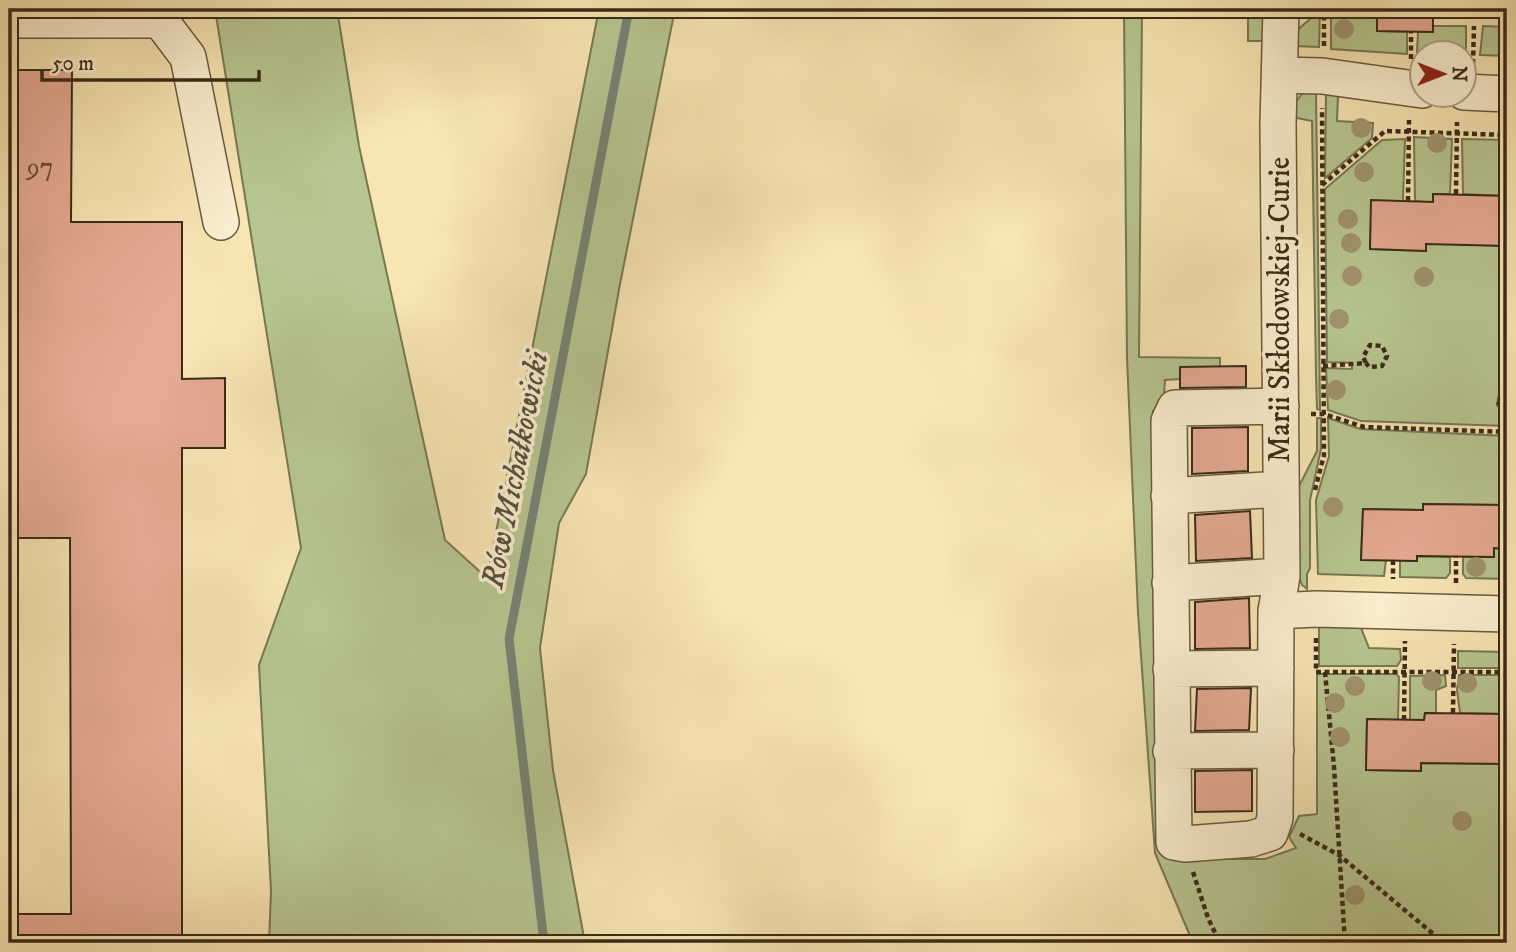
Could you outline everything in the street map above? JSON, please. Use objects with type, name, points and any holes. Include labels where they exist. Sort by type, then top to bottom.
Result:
[{"type":"street","name":"Marii Skłodowskiej-Curie","points":[[1273,826],[1276,611],[1297,494],[1281,406],[1278,124],[1281,9]]},
{"type":"street","points":[[9,20],[160,20],[188,57],[221,222]]},
{"type":"street","points":[[1280,75],[1322,76],[1408,88]]},
{"type":"street","points":[[1478,93],[1507,94]]},
{"type":"street","points":[[1273,826],[1270,833],[1251,839],[1174,842],[1168,421],[1175,408],[1281,406]]},
{"type":"street","points":[[1169,496],[1297,494]]},
{"type":"street","points":[[1170,583],[1282,576]]},
{"type":"street","points":[[1276,611],[1315,609],[1507,614]]},
{"type":"street","points":[[1171,669],[1276,668]]},
{"type":"street","points":[[1171,751],[1276,750]]},
{"type":"path","points":[[1297,494],[1324,455],[1321,185],[1324,9]]},
{"type":"path","points":[[1474,26],[1474,38]]},
{"type":"path","points":[[1411,32],[1411,38]]},
{"type":"path","points":[[1321,185],[1385,131],[1507,135]]},
{"type":"path","points":[[1408,201],[1409,132]]},
{"type":"path","points":[[1456,194],[1457,133]]},
{"type":"path","points":[[1370,345],[1382,346],[1387,356],[1382,366],[1368,367],[1366,363],[1363,357],[1370,345]]},
{"type":"path","points":[[1323,366],[1366,363]]},
{"type":"path","points":[[1497,402],[1507,407]]},
{"type":"path","points":[[1324,414],[1364,427],[1507,432]]},
{"type":"path","points":[[1456,557],[1456,581]]},
{"type":"path","points":[[1393,561],[1393,580]]},
{"type":"path","points":[[1315,609],[1316,671],[1507,672]]},
{"type":"path","points":[[1404,720],[1405,655]]},
{"type":"path","points":[[1453,713],[1454,656]]},
{"type":"path","points":[[1325,671],[1345,943]]},
{"type":"path","points":[[1273,826],[1293,830],[1339,855],[1444,943]]},
{"type":"path","points":[[1183,843],[1191,859],[1197,888],[1220,943]]},
{"type":"green space","points":[[215,9],[337,9],[359,146],[445,540],[487,578],[599,9],[675,9],[620,284],[586,474],[559,523],[540,648],[553,770],[585,943],[269,943],[271,891],[259,665],[301,548]]},
{"type":"green space","points":[[1124,9],[1142,9],[1139,357],[1220,358],[1220,367],[1180,367],[1180,379],[1165,380],[1163,410],[1153,411],[1159,583],[1191,859],[1265,859],[1296,848],[1289,837],[1299,816],[1317,814],[1317,674],[1396,674],[1399,677],[1398,720],[1367,719],[1366,770],[1421,771],[1421,763],[1507,764],[1507,943],[1193,943],[1155,853],[1138,613],[1127,358]]},
{"type":"green space","points":[[1248,9],[1266,9],[1266,41],[1248,41]]},
{"type":"green space","points":[[1311,9],[1320,9],[1319,47],[1294,46],[1293,34],[1310,19]]},
{"type":"green space","points":[[1331,9],[1377,9],[1377,31],[1407,32],[1407,54],[1331,49]]},
{"type":"green space","points":[[1433,26],[1466,26],[1466,38],[1418,38],[1418,32],[1433,32]]},
{"type":"green space","points":[[1483,26],[1507,27],[1507,56],[1480,55]]},
{"type":"green space","points":[[1306,89],[1316,90],[1320,410],[1317,409],[1316,376],[1312,121],[1292,117],[1294,104]]},
{"type":"green space","points":[[1326,90],[1333,90],[1338,97],[1337,121],[1373,123],[1372,138],[1325,178]]},
{"type":"green space","points":[[1414,137],[1452,139],[1450,194],[1433,194],[1433,203],[1415,201]]},
{"type":"green space","points":[[1405,139],[1403,201],[1372,201],[1370,249],[1426,251],[1426,243],[1507,246],[1507,402],[1498,398],[1497,406],[1507,411],[1507,426],[1361,421],[1328,410],[1326,368],[1352,369],[1352,363],[1327,362],[1325,189],[1382,140]]},
{"type":"green space","points":[[1462,139],[1507,140],[1507,196],[1463,194]]},
{"type":"green space","points":[[1317,418],[1321,418],[1321,449],[1310,500],[1310,568],[1307,574],[1307,589],[1302,585],[1297,573],[1296,492],[1317,451]]},
{"type":"green space","points":[[1328,418],[1360,429],[1507,436],[1507,496],[1500,496],[1500,505],[1424,504],[1423,510],[1363,509],[1361,559],[1386,560],[1384,576],[1318,574],[1316,500],[1329,456]]},
{"type":"green space","points":[[1494,548],[1507,549],[1507,579],[1466,578],[1463,574],[1463,557],[1494,557]]},
{"type":"green space","points":[[1417,556],[1450,557],[1450,573],[1446,578],[1400,577],[1400,560],[1416,561]]},
{"type":"green space","points":[[1319,620],[1348,621],[1361,628],[1369,648],[1400,649],[1401,660],[1397,666],[1319,666]]},
{"type":"green space","points":[[1458,651],[1507,652],[1507,668],[1458,668]]},
{"type":"green space","points":[[1445,675],[1446,686],[1436,690],[1436,713],[1425,713],[1424,720],[1410,720],[1410,676]]},
{"type":"green space","points":[[1459,675],[1507,675],[1507,714],[1460,713],[1457,690]]},
{"type":"building","points":[[1377,9],[1433,9],[1433,32],[1377,31]]},
{"type":"building","points":[[9,70],[72,70],[71,222],[182,222],[182,379],[225,378],[225,448],[182,448],[182,943],[9,943],[9,914],[71,914],[70,538],[9,538]]},
{"type":"building","points":[[1433,194],[1507,196],[1507,246],[1426,244],[1426,251],[1370,249],[1371,200],[1433,202]]},
{"type":"building","points":[[1246,366],[1246,387],[1180,388],[1180,367]]},
{"type":"building","points":[[1248,427],[1248,471],[1192,474],[1192,428]]},
{"type":"building","points":[[1423,504],[1507,505],[1507,549],[1494,548],[1494,557],[1417,556],[1417,561],[1361,560],[1363,509],[1423,510]]},
{"type":"building","points":[[1250,511],[1252,558],[1196,561],[1195,515]]},
{"type":"building","points":[[1249,598],[1250,648],[1195,649],[1195,602]]},
{"type":"building","points":[[1251,688],[1249,730],[1195,731],[1197,689]]},
{"type":"building","points":[[1425,713],[1507,714],[1507,764],[1421,763],[1421,771],[1366,770],[1367,719],[1424,720]]},
{"type":"building","points":[[1252,770],[1252,811],[1195,812],[1195,771]]},
{"type":"waterway","name":"Rów Michałkowicki","points":[[544,943],[509,639],[629,9]]}]
